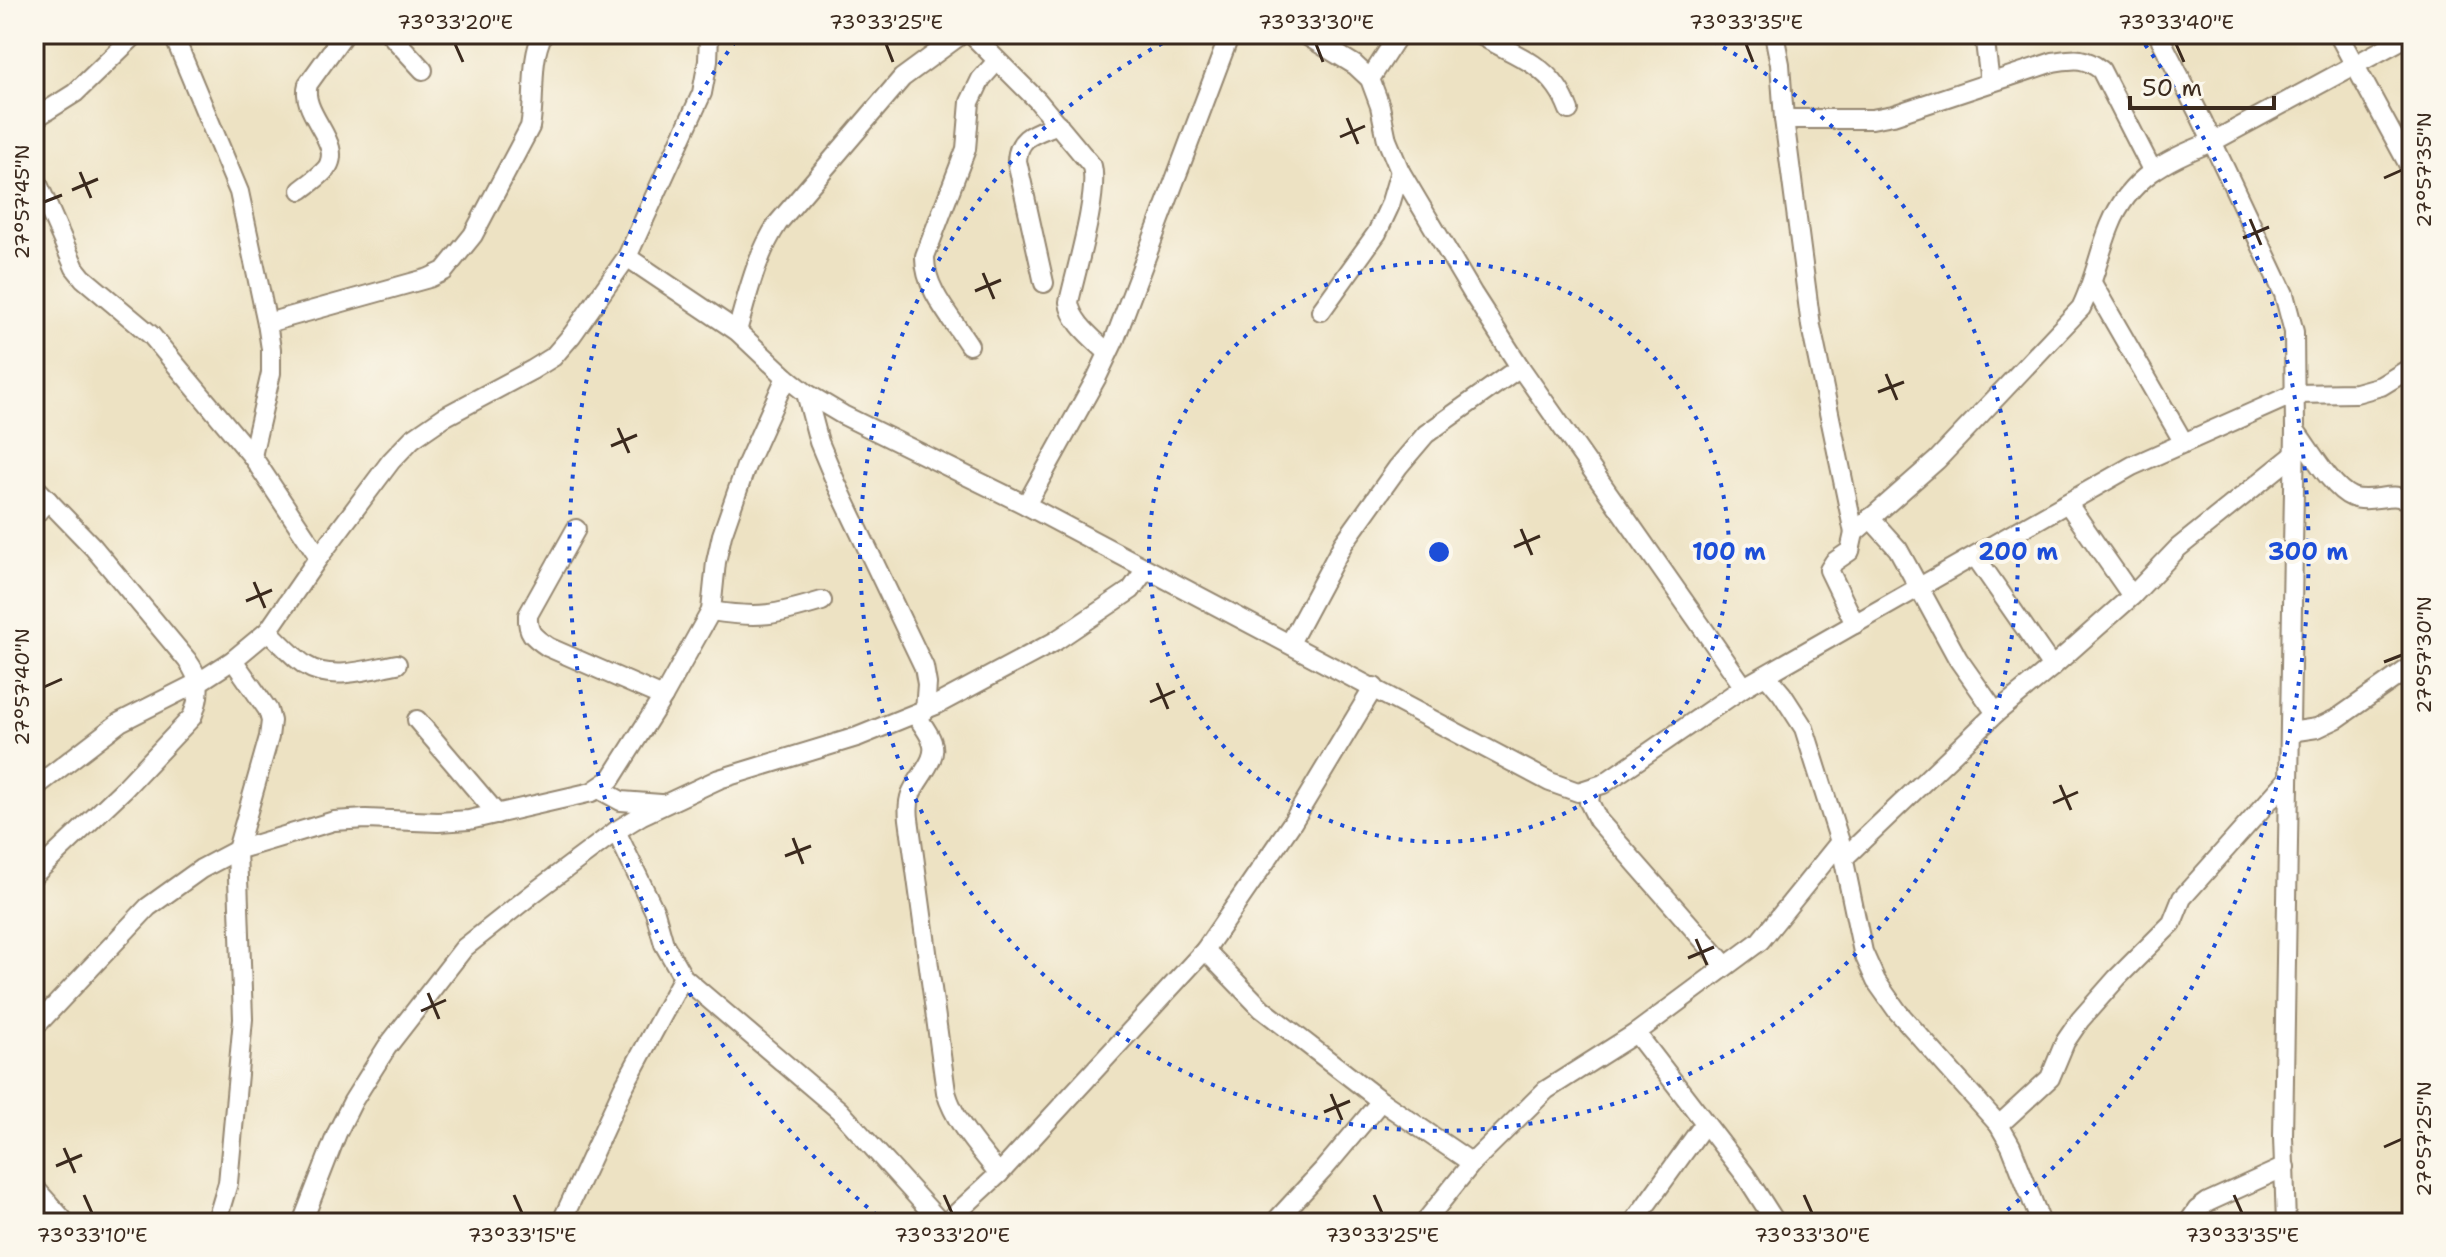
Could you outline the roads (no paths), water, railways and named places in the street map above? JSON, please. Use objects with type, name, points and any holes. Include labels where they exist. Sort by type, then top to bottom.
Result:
[{"type":"main road","points":[[34,1196],[58,1223]]},
{"type":"street","points":[[34,119],[75,93],[136,34]]},
{"type":"street","points":[[173,34],[239,192],[267,323],[271,373],[252,456]]},
{"type":"street","points":[[301,190],[326,170],[331,160],[331,149],[307,104],[305,93],[308,84],[344,34]]},
{"type":"street","points":[[390,34],[423,70]]},
{"type":"street","points":[[267,323],[402,287],[444,271],[473,235],[530,127],[536,54],[543,34]]},
{"type":"street","points":[[34,788],[120,722],[199,682],[233,660],[268,631],[391,461],[412,439],[444,417],[553,357],[627,257],[702,93],[709,34]]},
{"type":"street","points":[[737,331],[757,263],[778,223],[902,78],[962,34]]},
{"type":"street","points":[[971,34],[1058,124],[1092,166],[1091,200],[1069,302],[1076,320],[1108,353]]},
{"type":"street","points":[[1026,505],[1108,353],[1230,34]]},
{"type":"street","points":[[1304,34],[1355,65],[1370,79],[1387,140],[1400,171],[1473,294],[1520,367],[1744,687]]},
{"type":"street","points":[[1370,79],[1399,34]]},
{"type":"street","points":[[1479,34],[1527,59],[1543,72],[1557,87],[1569,110]]},
{"type":"street","points":[[1774,34],[1811,326],[1854,533],[1850,551],[1834,562],[1829,570],[1855,624]]},
{"type":"street","points":[[1984,34],[1990,83]]},
{"type":"street","points":[[2158,34],[2284,294],[2294,332],[2295,454],[2283,1137],[2286,1223]]},
{"type":"street","points":[[2338,34],[2412,171]]},
{"type":"street","points":[[1854,533],[1937,460],[2081,308],[2110,224],[2126,198],[2152,170],[2180,154],[2212,142],[2412,34]]},
{"type":"street","points":[[1784,119],[1872,119],[1893,115],[2053,62],[2076,59],[2089,61],[2101,70],[2152,170]]},
{"type":"street","points":[[969,345],[928,282],[925,256],[966,149],[970,102],[981,79],[997,61]]},
{"type":"street","points":[[1044,283],[1017,161],[1018,149],[1022,141],[1058,124]]},
{"type":"street","points":[[1321,311],[1377,233],[1390,205],[1400,171]]},
{"type":"street","points":[[34,175],[75,268],[151,335],[252,456],[319,557]]},
{"type":"street","points":[[627,257],[737,331],[806,393],[843,415],[1026,505],[1565,789],[1578,792],[1615,777],[1744,687],[2132,466],[2294,394],[2356,393],[2381,386],[2412,367]]},
{"type":"street","points":[[2092,283],[2184,443]]},
{"type":"street","points":[[1290,643],[1343,544],[1398,467],[1426,434],[1520,367]]},
{"type":"street","points":[[34,1028],[148,907],[201,869],[237,850],[334,821],[469,820],[581,795],[599,789],[611,779],[663,697],[711,611],[722,535],[746,466],[786,377]]},
{"type":"street","points":[[806,393],[819,442],[837,485],[924,667],[927,684],[920,712],[933,744],[933,752],[908,802],[946,1092],[958,1120],[999,1174]]},
{"type":"street","points":[[2295,430],[2343,493],[2356,499],[2397,495],[2412,503]]},
{"type":"street","points":[[1424,1223],[1472,1163],[1546,1090],[1636,1033],[1760,941],[1842,850],[2132,596],[2178,548],[2295,454]]},
{"type":"street","points":[[34,486],[93,547],[194,669],[199,682],[192,717],[124,789],[34,875]]},
{"type":"street","points":[[34,516],[48,500]]},
{"type":"street","points":[[2068,504],[2132,596]]},
{"type":"street","points":[[1870,518],[1898,549],[1958,659],[1996,713]]},
{"type":"street","points":[[576,529],[528,615],[527,628],[533,637],[548,647],[663,697]]},
{"type":"street","points":[[1975,556],[2052,667]]},
{"type":"street","points":[[302,1223],[337,1133],[387,1047],[464,948],[495,923],[616,831],[642,815],[719,779],[857,737],[920,712],[1054,642],[1131,590],[1146,569]]},
{"type":"street","points":[[711,611],[761,617],[822,601]]},
{"type":"street","points":[[268,631],[305,664],[320,673],[397,664]]},
{"type":"street","points":[[216,1223],[228,1183],[243,1019],[237,850],[271,721],[268,710],[233,660]]},
{"type":"street","points":[[2290,732],[2317,728],[2338,718],[2412,666]]},
{"type":"street","points":[[1766,675],[1804,728],[1842,850],[1863,952],[1876,981],[1898,1012],[1999,1125],[2011,1146],[2041,1223]]},
{"type":"street","points":[[616,831],[645,889],[664,944],[683,977],[839,1110],[943,1223],[999,1174],[1205,950],[1292,823],[1374,687]]},
{"type":"street","points":[[417,720],[497,814]]},
{"type":"street","points":[[1999,1125],[2050,1078],[2065,1042],[2080,1020],[2172,923],[2182,898],[2289,778]]},
{"type":"street","points":[[599,789],[621,801],[666,804]]},
{"type":"street","points":[[1591,789],[1589,802],[1598,820],[1726,966]]},
{"type":"street","points":[[1205,950],[1262,1009],[1381,1101],[1472,1163]]},
{"type":"street","points":[[561,1223],[623,1088],[683,977]]},
{"type":"street","points":[[1636,1033],[1746,1176],[1776,1223]]},
{"type":"street","points":[[1274,1223],[1381,1101]]},
{"type":"street","points":[[1633,1223],[1705,1123]]},
{"type":"street","points":[[2188,1223],[2197,1210],[2208,1202],[2285,1167]]}]
